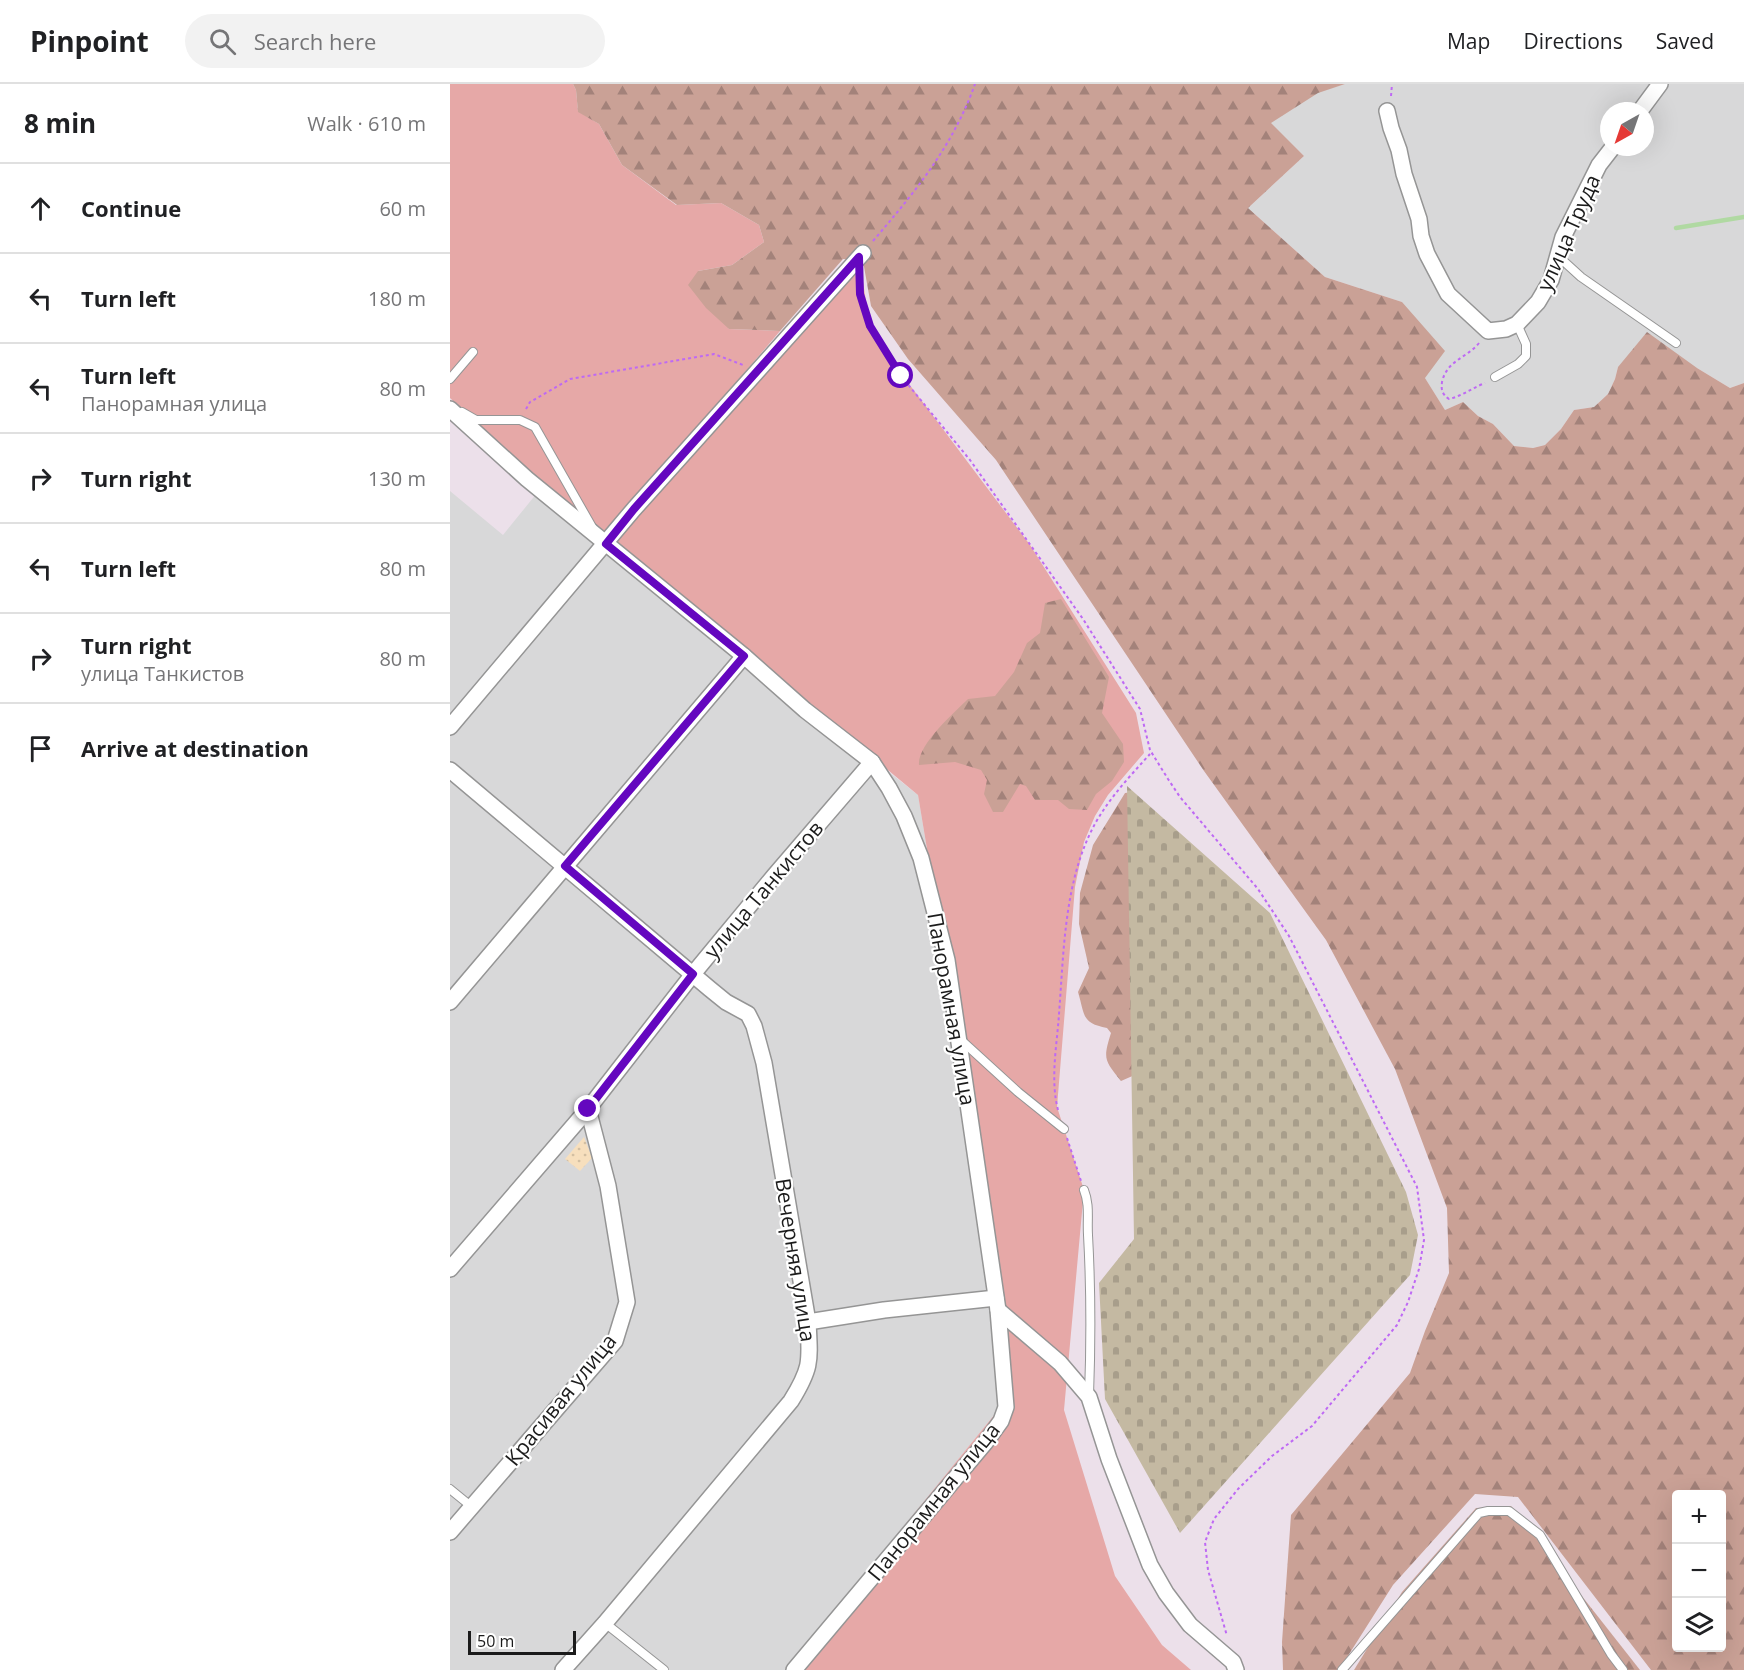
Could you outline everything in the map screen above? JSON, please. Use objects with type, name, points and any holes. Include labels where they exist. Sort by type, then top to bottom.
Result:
[{"type":"street","points":[[1647,102],[1660,84]]},
{"type":"street","points":[[1387,111],[1419,219],[1421,236],[1427,254],[1448,294],[1488,331],[1506,329],[1517,324]]},
{"type":"street","name":"улица Труда","points":[[1517,324],[1527,315],[1551,280],[1563,237],[1599,165],[1606,156]]},
{"type":"street","points":[[450,727],[601,540],[634,509],[861,255]]},
{"type":"street","name":"Панорамная улица","points":[[450,407],[527,479],[744,656],[805,710],[872,762],[904,816],[921,858],[947,960],[997,1304],[1006,1407],[1001,1421],[985,1443],[795,1670]]},
{"type":"street","points":[[450,1002],[744,656]]},
{"type":"street","name":"улица Танкистов","points":[[450,1269],[588,1109],[693,974],[872,762]]},
{"type":"street","name":"Вечерняя улица","points":[[450,770],[726,1002],[748,1014],[754,1026],[764,1063],[808,1322],[810,1360],[805,1377],[791,1401],[605,1623],[571,1668]]},
{"type":"street","name":"Красивая улица","points":[[450,1532],[615,1341],[623,1318],[627,1302],[608,1186],[588,1109]]},
{"type":"street","points":[[808,1322],[884,1310],[997,1304],[1060,1363],[1089,1397],[1109,1459],[1150,1565],[1166,1593],[1191,1625],[1234,1666]]},
{"type":"lane","points":[[1558,256],[1581,277],[1676,343]]},
{"type":"lane","points":[[1495,377],[1518,364],[1526,356],[1526,344],[1517,324]]},
{"type":"lane","points":[[450,379],[473,352]]},
{"type":"lane","points":[[450,407],[476,420],[520,420],[535,427],[601,540]]},
{"type":"lane","points":[[958,1037],[1018,1092],[1064,1129]]},
{"type":"lane","points":[[1083,1190],[1089,1202],[1091,1338],[1089,1397]]},
{"type":"lane","points":[[450,1489],[472,1507]]},
{"type":"lane","points":[[1342,1670],[1479,1513],[1488,1511],[1509,1511],[1540,1535],[1611,1654],[1623,1670]]},
{"type":"lane","points":[[605,1623],[664,1670]]},
{"type":"path","points":[[975,84],[958,128],[921,184],[861,255],[860,294],[870,326],[901,376],[970,460],[1083,619],[1140,709],[1151,753],[1180,797],[1258,889],[1288,936],[1417,1187],[1424,1240],[1419,1269],[1408,1302],[1397,1325],[1312,1426],[1272,1456],[1238,1489],[1214,1519],[1205,1542],[1208,1570],[1234,1666]]},
{"type":"path","points":[[1488,331],[1477,346],[1448,367],[1441,387],[1442,394],[1449,399],[1461,396],[1495,377]]},
{"type":"path","points":[[520,420],[530,402],[570,379],[714,354],[759,370]]},
{"type":"path","points":[[1083,1190],[1057,1107],[1054,1077],[1073,878],[1095,824],[1113,796],[1151,753]]},
{"type":"shaded area","points":[[450,84],[573,84],[576,90],[578,111],[599,124],[622,165],[676,205],[721,203],[759,225],[764,242],[732,265],[698,271],[729,329],[780,331],[605,537],[532,476],[450,398]]},
{"type":"shaded area","points":[[1345,84],[1744,84],[1744,383],[1730,388],[1697,368],[1618,367],[1608,394],[1594,407],[1574,410],[1561,429],[1545,445],[1533,448],[1514,446],[1493,424],[1478,416],[1463,402],[1445,410],[1425,378],[1402,302],[1325,277],[1248,208],[1304,156],[1270,123],[1318,92]]},
{"type":"shaded area","points":[[859,257],[870,326],[885,352],[1030,545],[1136,713],[1144,753],[1108,795],[1095,816],[1084,842],[1075,887],[1057,1107],[1084,1190],[1064,1410],[1115,1576],[1162,1645],[1191,1670],[787,1670],[1008,1398],[1003,1304],[918,795],[613,542]]},
{"type":"shaded area","points":[[450,491],[503,535],[537,493],[918,795],[1003,1304],[1008,1398],[787,1670],[450,1670]]},
{"type":"shaded area","points":[[584,1137],[592,1158],[580,1171],[565,1159]]},
{"type":"green space","points":[[573,84],[1345,84],[1318,93],[1271,123],[1304,156],[1248,208],[1325,277],[1402,302],[1445,351],[1425,378],[1445,410],[1463,402],[1478,416],[1493,424],[1514,446],[1533,448],[1545,445],[1561,429],[1574,410],[1594,407],[1608,394],[1618,367],[1647,332],[1697,368],[1730,388],[1744,383],[1744,1670],[1651,1670],[1518,1497],[1475,1494],[1393,1585],[1339,1670],[1283,1670],[1282,1642],[1291,1515],[1410,1373],[1449,1273],[1447,1208],[1395,1069],[1326,940],[1204,771],[996,460],[908,359],[871,306],[863,261],[843,259],[780,331],[729,329],[706,308],[688,285],[698,271],[732,265],[764,242],[759,225],[721,203],[677,205],[622,165],[599,124],[578,112],[576,90]]},
{"type":"green space","points":[[1061,599],[1109,677],[1102,713],[1123,744],[1124,762],[1112,781],[1096,794],[1087,810],[1069,809],[1058,800],[1035,800],[1026,786],[1020,784],[1003,812],[993,812],[984,794],[987,780],[981,770],[955,762],[919,765],[920,757],[930,739],[968,699],[995,696],[1014,672],[1027,643],[1040,633],[1045,603]]},
{"type":"green space","points":[[1127,786],[1270,913],[1406,1192],[1418,1235],[1410,1275],[1180,1533],[1105,1399],[1099,1283],[1134,1239]]},
{"type":"green space","points":[[1132,792],[1137,1074],[1121,1081],[1107,1059],[1111,1033],[1107,1028],[1092,1024],[1085,1017],[1078,992],[1089,968],[1079,924],[1080,893],[1093,845],[1125,793]]},
{"type":"green space","points":[[1511,1506],[1640,1670],[1354,1670],[1402,1592],[1476,1508]]},
{"type":"waterway","points":[[1676,228],[1744,217]]},
{"type":"route","points":[[588,1109],[693,974],[565,866],[744,656],[606,544],[634,509],[859,257],[860,294],[870,326],[901,376]]}]
